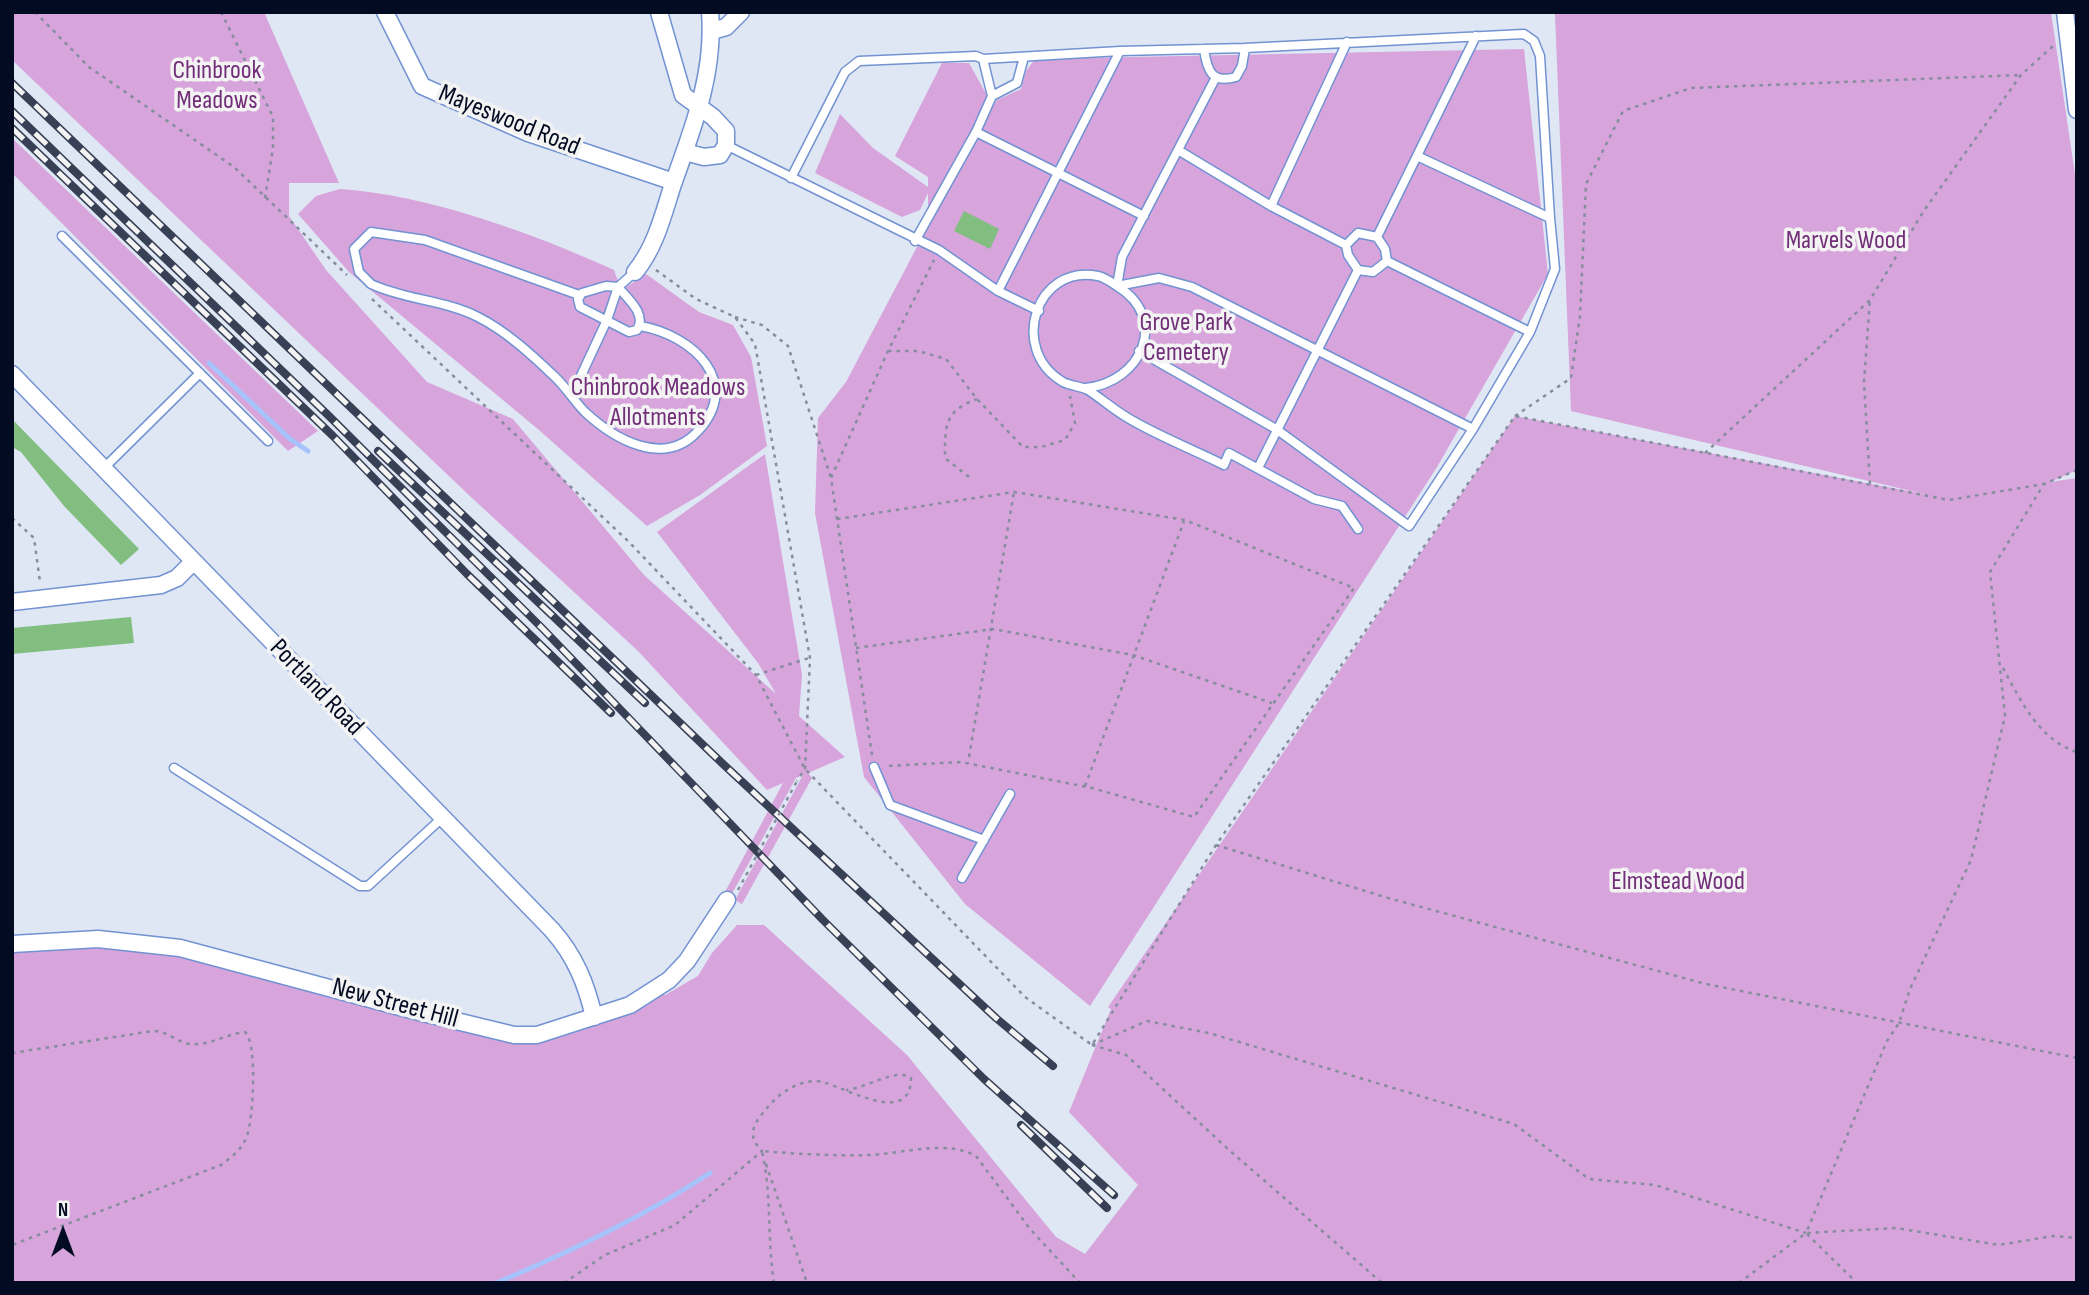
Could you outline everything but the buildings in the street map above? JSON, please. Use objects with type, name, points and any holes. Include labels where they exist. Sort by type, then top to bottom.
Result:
[{"type":"street","name":"Mayeswood Road","points":[[385,12],[422,86],[528,133],[674,182]]},
{"type":"street","points":[[659,12],[683,94],[722,124],[726,131],[723,153],[715,156],[685,152]]},
{"type":"street","points":[[639,266],[652,250],[700,109],[712,31],[710,12]]},
{"type":"street","points":[[712,31],[726,27],[741,12]]},
{"type":"street","points":[[2064,12],[2077,110]]},
{"type":"street","name":"Portland Road","points":[[12,374],[571,952],[589,993],[594,1017]]},
{"type":"street","points":[[12,602],[161,585],[177,578],[193,562]]},
{"type":"street","name":"New Street Hill","points":[[12,944],[98,939],[180,948],[514,1035],[537,1035],[630,1005],[669,981],[687,961],[733,895]]},
{"type":"lane","points":[[791,178],[845,72],[859,61],[976,56],[983,59],[1524,34],[1534,41],[1539,56],[1555,269],[1530,332],[1473,429],[1409,526],[1276,429],[1139,351]]},
{"type":"lane","points":[[1377,237],[1476,36]]},
{"type":"lane","points":[[1271,206],[1347,42]]},
{"type":"lane","points":[[1215,79],[1236,77],[1242,66],[1245,48]]},
{"type":"lane","points":[[1204,49],[1206,65],[1215,79]]},
{"type":"lane","points":[[998,291],[1120,51]]},
{"type":"lane","points":[[992,96],[1017,83],[1024,57]]},
{"type":"lane","points":[[915,241],[976,132],[992,96],[983,59]]},
{"type":"lane","points":[[1116,286],[1122,257],[1215,79]]},
{"type":"lane","points":[[976,132],[1144,216]]},
{"type":"lane","points":[[726,145],[915,241],[939,250],[998,291],[1038,311]]},
{"type":"lane","points":[[1178,150],[1271,206],[1346,245]]},
{"type":"lane","points":[[1417,156],[1550,218]]},
{"type":"lane","points":[[372,232],[411,236],[579,295],[606,286],[618,287],[634,303],[640,326],[691,348],[712,371],[716,382],[715,410],[692,438],[683,445],[665,451],[642,447],[595,420],[542,365],[480,317],[371,284],[359,272],[354,249],[372,232]]},
{"type":"lane","points":[[1346,245],[1358,233],[1377,237],[1385,248],[1387,261]]},
{"type":"lane","points":[[62,236],[268,441]]},
{"type":"lane","points":[[1346,245],[1348,255],[1358,270],[1373,272],[1387,261]]},
{"type":"lane","points":[[1387,261],[1530,332]]},
{"type":"lane","points":[[572,395],[607,320],[618,287],[639,266]]},
{"type":"lane","points":[[1258,468],[1358,270]]},
{"type":"lane","points":[[1100,276],[1133,296],[1143,313],[1146,332],[1133,368],[1103,387],[1085,388],[1067,384],[1052,375],[1040,362],[1033,345],[1032,327],[1038,311],[1046,293],[1071,278],[1100,276]]},
{"type":"lane","points":[[1116,286],[1159,278],[1192,287],[1473,429]]},
{"type":"lane","points":[[579,295],[578,303],[584,312],[629,332],[640,326]]},
{"type":"lane","points":[[104,468],[200,373]]},
{"type":"lane","points":[[1085,388],[1128,418],[1224,465],[1229,453],[1314,499],[1342,506],[1358,529]]},
{"type":"lane","points":[[874,767],[890,805],[984,840]]},
{"type":"lane","points":[[174,768],[360,886],[372,883],[442,818]]},
{"type":"lane","points":[[962,878],[1010,794]]},
{"type":"path","points":[[35,12],[89,67],[234,167],[356,284]]},
{"type":"path","points":[[221,12],[273,117],[273,148],[265,198]]},
{"type":"path","points":[[1705,453],[1870,300],[1923,212],[2021,75],[2067,33]]},
{"type":"path","points":[[1092,1045],[1111,1009],[1216,845],[1515,416],[1571,378],[1580,316],[1586,184],[1623,111],[1691,88],[2021,75]]},
{"type":"path","points":[[831,478],[888,351],[939,250]]},
{"type":"path","points":[[639,266],[735,317],[762,325],[788,346],[831,478],[837,519],[856,648],[874,767],[961,762],[1085,786],[1194,817],[1354,588],[1185,520],[1014,492],[837,519]]},
{"type":"path","points":[[366,294],[629,542],[756,676],[805,769],[1025,997],[1092,1045],[1126,1055],[1238,1158],[1382,1283]]},
{"type":"path","points":[[1870,300],[1864,382],[1870,484]]},
{"type":"path","points":[[733,895],[805,769],[810,658],[755,344],[735,317]]},
{"type":"path","points":[[888,351],[918,351],[946,359],[977,399],[1023,447],[1041,447],[1065,440],[1075,423],[1067,384]]},
{"type":"path","points":[[969,477],[945,458],[945,432],[949,415],[961,405],[977,399]]},
{"type":"path","points":[[1515,416],[1949,500],[2044,484],[2077,470]]},
{"type":"path","points":[[1739,1283],[1806,1233],[1887,1041],[1899,1023],[1910,989],[1971,860],[2005,716],[1990,572],[2044,484]]},
{"type":"path","points":[[969,757],[993,629],[1014,492]]},
{"type":"path","points":[[12,518],[34,538],[42,598]]},
{"type":"path","points":[[1085,786],[1185,520]]},
{"type":"path","points":[[856,648],[993,629],[1133,654],[1273,703]]},
{"type":"path","points":[[756,676],[810,658]]},
{"type":"path","points":[[2001,665],[2028,714],[2061,747],[2077,752]]},
{"type":"path","points":[[1216,845],[1388,898],[1706,984],[2077,1059]]},
{"type":"path","points":[[1092,1045],[1147,1021],[1209,1033],[1514,1124],[1589,1179],[1655,1185],[1806,1233],[1896,1228],[1999,1245],[2053,1236],[2077,1238]]},
{"type":"path","points":[[12,1053],[153,1031],[166,1032],[183,1043],[196,1044],[245,1032],[250,1041],[253,1095],[253,1115],[247,1136],[233,1156],[221,1165],[12,1245]]},
{"type":"path","points":[[774,1283],[768,1247],[769,1211],[763,1159],[762,1152],[754,1141],[753,1129],[782,1093],[802,1083],[816,1082],[846,1090],[871,1102],[887,1102],[904,1097],[909,1091],[911,1078],[902,1073],[892,1074],[872,1085],[846,1090]]},
{"type":"path","points":[[564,1283],[605,1255],[675,1225],[762,1152],[870,1155],[930,1150],[968,1152],[982,1162],[1038,1238],[1080,1283]]},
{"type":"path","points":[[763,1159],[779,1195],[807,1283]]},
{"type":"path","points":[[1806,1233],[1857,1283]]},
{"type":"green space","name":"Chinbrook Meadows","points":[[12,12],[264,12],[339,183],[289,183],[289,216],[326,270],[427,382],[513,419],[644,575],[776,694],[758,663],[657,532],[765,454],[802,675],[799,716],[845,757],[808,773],[812,778],[742,904],[735,900],[803,775],[796,778],[730,897],[725,892],[783,783],[767,790],[638,651],[472,498],[12,60]]},
{"type":"green space","points":[[2051,12],[2077,188],[2077,470],[2050,482],[2077,478],[2077,1283],[12,1283],[12,948],[83,943],[171,951],[526,1040],[662,993],[665,995],[698,976],[712,953],[737,925],[764,925],[907,1055],[1056,1237],[1085,1254],[1138,1185],[1069,1112],[1111,1009],[1108,1007],[1515,416],[1924,494],[1571,411],[1555,14]]},
{"type":"green space","name":"Grove Park Cemetery","points":[[1524,49],[1548,274],[1437,467],[1090,1006],[965,904],[864,777],[815,513],[818,418],[846,382],[928,226],[928,193],[920,210],[902,217],[815,173],[840,114],[873,148],[928,187],[928,177],[895,156],[942,63],[969,63],[993,106],[997,100],[1021,89],[1026,71],[1035,59]]},
{"type":"green space","points":[[12,138],[318,431],[288,451],[12,173]]},
{"type":"green space","name":"Chinbrook Meadows Allotments","points":[[340,189],[409,199],[480,218],[614,270],[618,281],[626,287],[646,274],[699,312],[733,325],[751,357],[767,446],[700,495],[647,526],[539,430],[349,272],[298,214],[316,196]]},
{"type":"waterway","points":[[209,363],[290,439],[308,451]]},
{"type":"waterway","points":[[496,1283],[606,1233],[710,1173]]},
{"type":"railway","points":[[12,83],[723,764],[996,1018],[1053,1066]]},
{"type":"railway","points":[[12,111],[330,417],[542,628],[823,920],[984,1079],[1114,1195]]},
{"type":"railway","points":[[12,128],[333,436],[467,574],[611,713]]},
{"type":"railway","points":[[378,451],[645,703]]},
{"type":"railway","points":[[1021,1125],[1107,1208]]},
{"type":"park label","name":"Marvels Wood","points":[[1846,241]]},
{"type":"park label","name":"Elmstead Wood","points":[[1678,882]]}]
